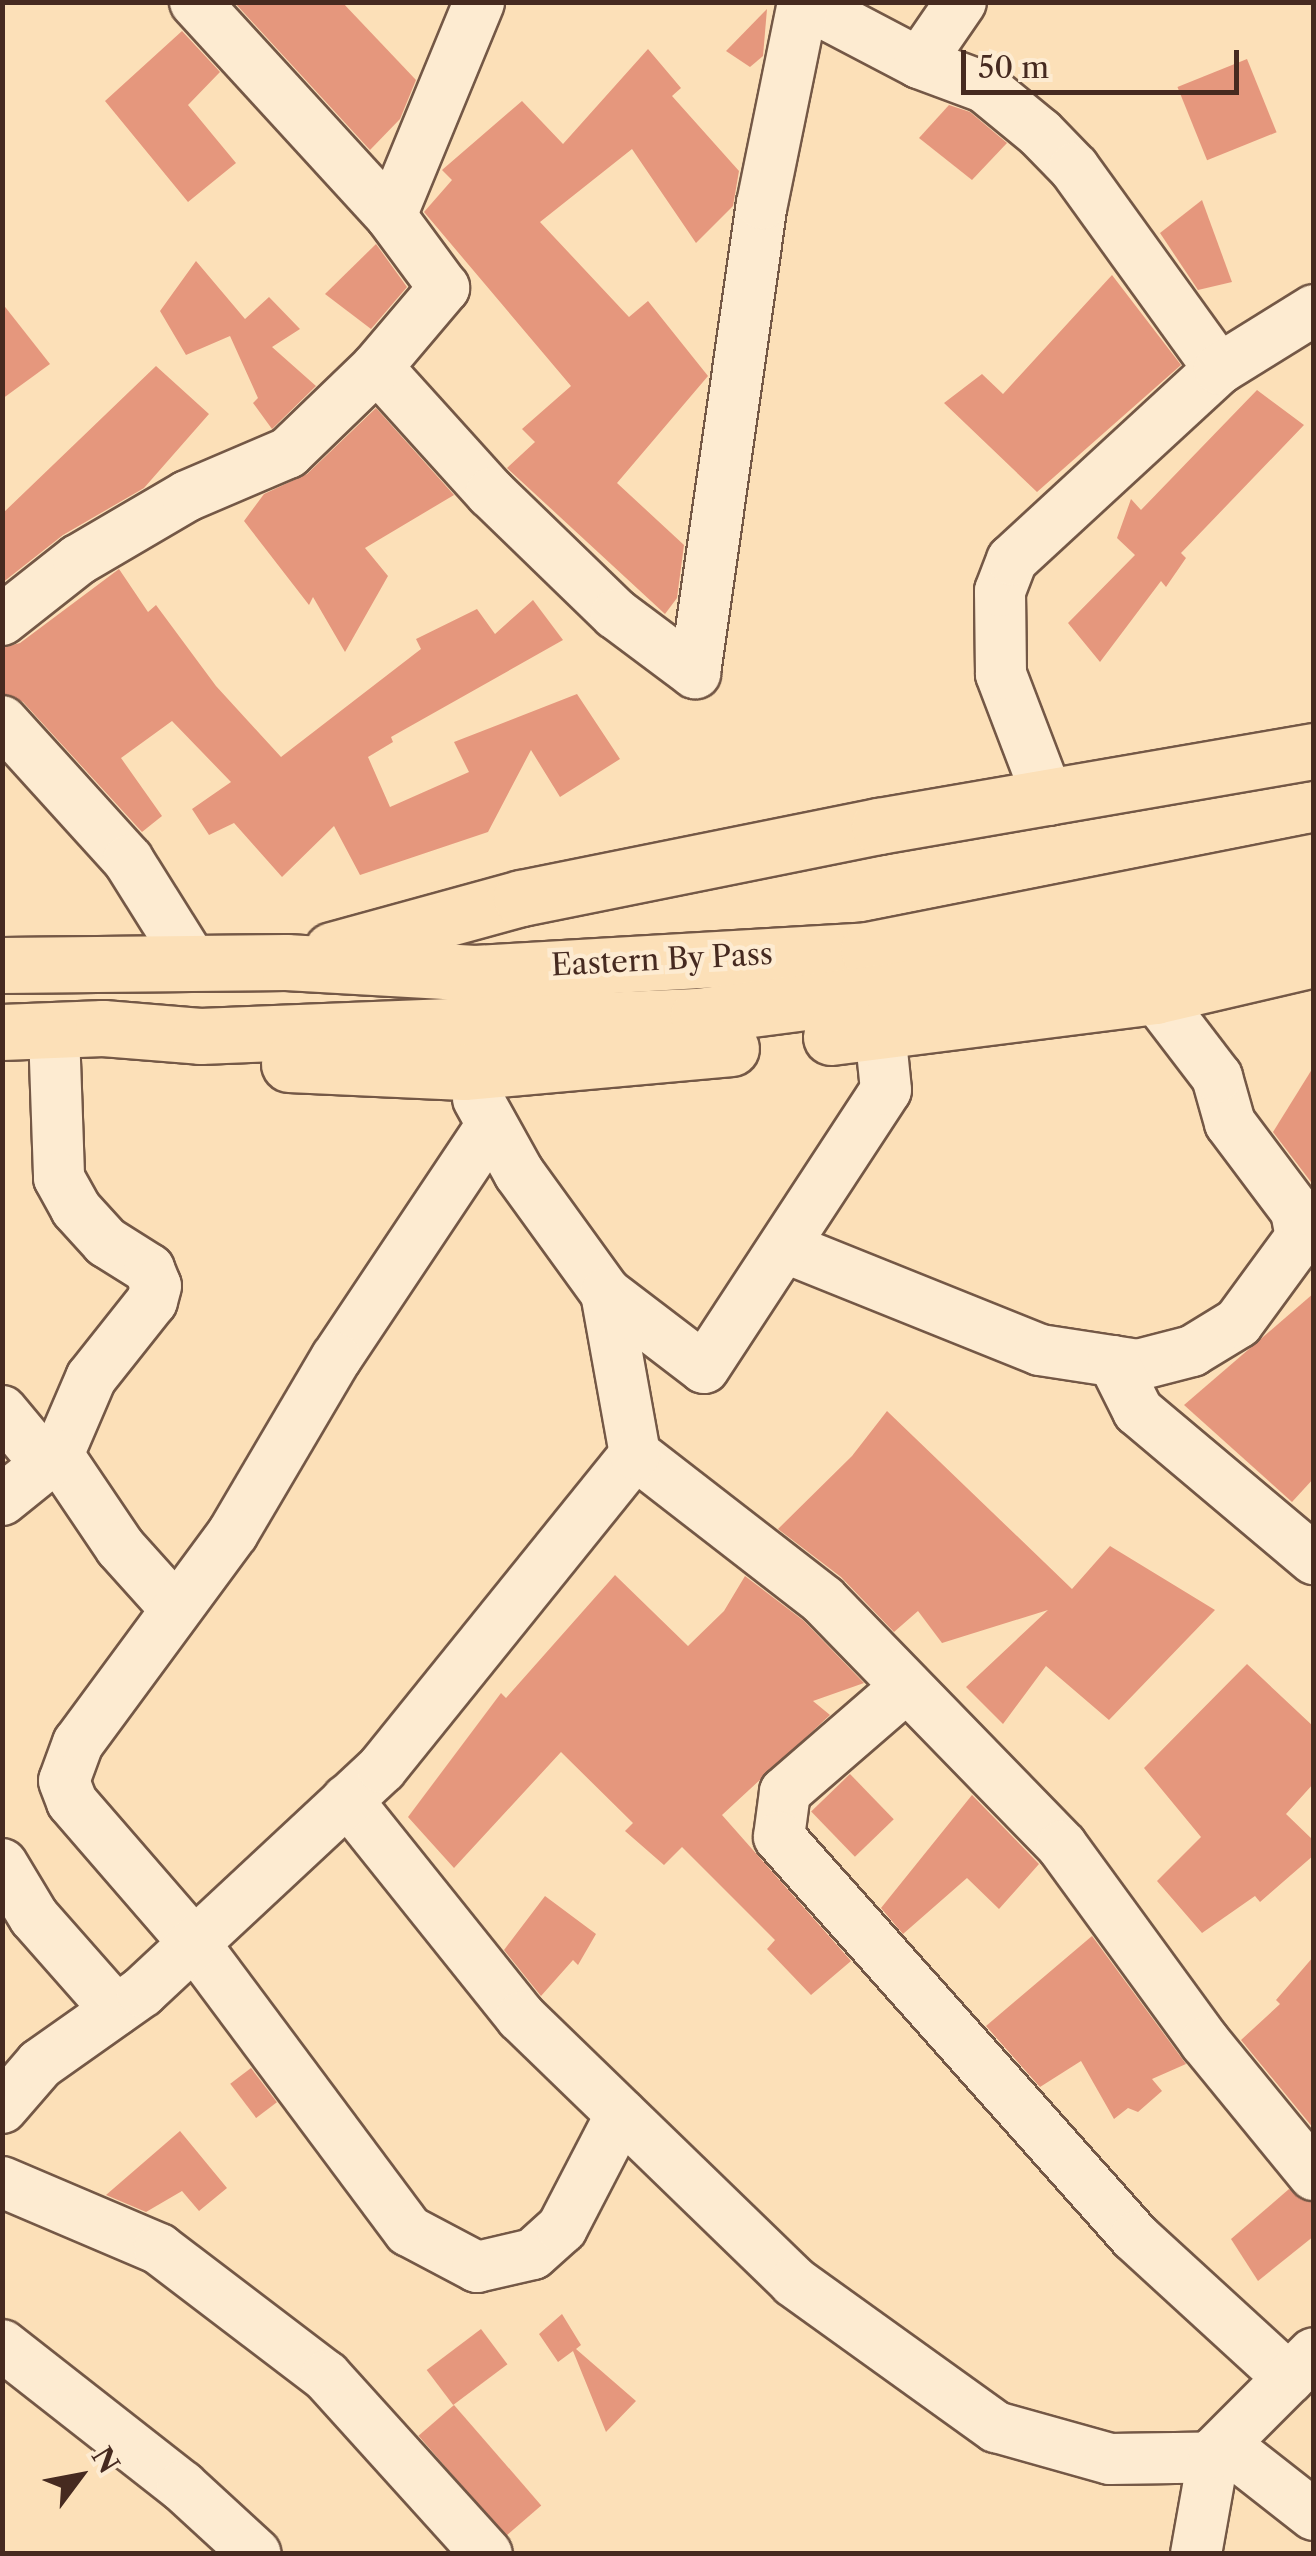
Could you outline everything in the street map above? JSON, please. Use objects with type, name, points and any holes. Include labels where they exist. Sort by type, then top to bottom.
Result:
[{"type":"main road","points":[[286,962],[522,898],[879,826],[1049,800],[1314,751]]},
{"type":"main road","name":"Eastern By Pass","points":[[2,964],[286,962],[475,973],[868,950],[1314,862]]},
{"type":"main road","name":"Eastern By Pass","points":[[28,1032],[200,1036],[698,1016],[891,991],[1314,915]]},
{"type":"main road","points":[[200,1036],[294,1066],[464,1072],[880,1031],[1154,996],[1314,959]]},
{"type":"street","points":[[2,620],[78,560],[171,505],[288,454],[377,368],[444,288],[391,216],[196,2]]},
{"type":"street","points":[[391,216],[479,2]]},
{"type":"street","points":[[920,63],[962,2]]},
{"type":"street","points":[[377,368],[491,492],[616,614],[694,673],[759,224],[803,3],[920,63],[984,87],[1074,168],[1219,369]]},
{"type":"street","points":[[1049,800],[1001,674],[1000,592],[1012,560],[1219,369],[1314,310]]},
{"type":"street","points":[[2,721],[128,860],[192,962]]},
{"type":"street","points":[[784,1248],[1040,1350],[1138,1365],[1192,1351],[1238,1323],[1301,1237],[1296,1211],[1230,1122],[1217,1078],[1154,996]]},
{"type":"street","points":[[464,1072],[491,1126],[606,1293],[704,1368],[886,1090],[880,1031]]},
{"type":"street","points":[[2,1500],[52,1460],[91,1378],[152,1300],[156,1286],[150,1269],[106,1242],[76,1210],[58,1178],[28,1032]]},
{"type":"street","points":[[491,1126],[336,1358],[233,1533],[78,1743],[64,1781],[72,1802],[194,1943],[409,2232],[477,2267],[533,2254],[562,2228],[621,2114]]},
{"type":"street","points":[[606,1293],[635,1454],[823,1600],[1062,1846],[1204,2042],[1314,2175]]},
{"type":"street","points":[[1113,1361],[1138,1411],[1314,1559]]},
{"type":"street","points":[[2,1411],[52,1460],[120,1547],[175,1608]]},
{"type":"street","points":[[2,2108],[40,2064],[116,2010],[194,1943],[382,1768],[635,1454]]},
{"type":"street","points":[[905,1688],[785,1792],[778,1838],[1135,2238],[1301,2366],[1214,2453],[1196,2554]]},
{"type":"street","points":[[348,1800],[521,2017],[794,2282],[996,2427],[1110,2459],[1214,2453],[1240,2457],[1314,2515]]},
{"type":"street","points":[[2,1864],[34,1918],[116,2010]]},
{"type":"street","points":[[2,2182],[159,2249],[311,2364],[488,2554]]},
{"type":"street","points":[[2,2345],[182,2486],[256,2554]]},
{"type":"building","points":[[234,2],[342,2],[416,80],[400,119],[370,150]]},
{"type":"building","points":[[767,9],[763,56],[750,67],[726,51]]},
{"type":"building","points":[[182,31],[220,72],[188,105],[236,163],[188,202],[105,101]]},
{"type":"building","points":[[648,49],[681,88],[672,96],[739,171],[733,206],[696,243],[632,149],[540,222],[629,317],[648,301],[708,376],[617,483],[684,545],[677,598],[665,614],[507,468],[535,442],[522,429],[571,386],[424,212],[452,180],[442,170],[522,101],[563,144]]},
{"type":"building","points":[[1247,59],[1277,132],[1207,160],[1177,87]]},
{"type":"building","points":[[949,105],[970,112],[1007,143],[972,180],[919,138]]},
{"type":"building","points":[[1202,200],[1232,282],[1198,290],[1160,233]]},
{"type":"building","points":[[376,244],[407,287],[371,329],[325,294]]},
{"type":"building","points":[[196,261],[245,319],[269,297],[300,329],[272,347],[316,386],[272,429],[253,403],[258,398],[230,336],[186,355],[160,311]]},
{"type":"building","points":[[1112,275],[1181,365],[1037,492],[944,403],[982,374],[1003,394]]},
{"type":"building","points":[[2,303],[50,364],[2,399]]},
{"type":"building","points":[[156,366],[209,414],[144,488],[63,535],[2,583],[2,514]]},
{"type":"building","points":[[1257,390],[1304,425],[1181,553],[1186,558],[1166,587],[1161,581],[1100,662],[1068,623],[1135,555],[1117,538],[1131,499],[1141,510]]},
{"type":"building","points":[[376,408],[454,495],[365,548],[388,576],[345,652],[313,597],[309,605],[244,521],[264,494],[307,474]]},
{"type":"building","points":[[119,569],[148,612],[156,605],[216,686],[281,757],[421,649],[416,639],[477,609],[495,634],[533,600],[563,640],[391,737],[393,742],[368,757],[390,807],[469,772],[454,742],[577,694],[620,759],[560,797],[531,750],[488,832],[360,875],[334,826],[282,877],[234,823],[209,835],[192,809],[231,782],[172,721],[121,758],[162,816],[142,832],[23,702],[2,693],[2,648],[20,643]]},
{"type":"building","points":[[1314,1066],[1314,1186],[1273,1132]]},
{"type":"building","points":[[1314,1293],[1314,1478],[1292,1502],[1184,1405]]},
{"type":"building","points":[[887,1411],[1072,1589],[1110,1546],[1215,1610],[1109,1720],[1046,1666],[1003,1724],[966,1687],[1048,1610],[942,1643],[918,1611],[894,1632],[841,1577],[778,1529],[852,1456]]},
{"type":"building","points":[[615,1575],[688,1646],[724,1611],[745,1576],[804,1621],[864,1683],[813,1701],[830,1715],[722,1815],[851,1961],[811,1995],[767,1949],[775,1940],[682,1847],[664,1865],[625,1831],[633,1823],[561,1752],[454,1868],[408,1817],[501,1693],[506,1698]]},
{"type":"building","points":[[1247,1664],[1314,1727],[1314,1783],[1286,1814],[1314,1841],[1314,1855],[1260,1902],[1255,1896],[1202,1933],[1157,1881],[1201,1837],[1144,1768]]},
{"type":"building","points":[[850,1774],[894,1819],[855,1857],[811,1812]]},
{"type":"building","points":[[972,1795],[1039,1864],[999,1909],[967,1878],[903,1934],[881,1908]]},
{"type":"building","points":[[545,1896],[596,1934],[578,1965],[573,1960],[541,1996],[504,1950]]},
{"type":"building","points":[[1092,1936],[1186,2064],[1152,2079],[1162,2091],[1138,2112],[1128,2108],[1114,2119],[1081,2061],[1040,2087],[986,2026]]},
{"type":"building","points":[[1314,1956],[1314,2129],[1241,2040],[1280,2004],[1276,2000]]},
{"type":"building","points":[[251,2068],[277,2102],[256,2118],[230,2084]]},
{"type":"building","points":[[180,2131],[227,2188],[199,2211],[182,2191],[146,2212],[106,2195]]},
{"type":"building","points":[[1289,2189],[1314,2203],[1314,2236],[1258,2281],[1231,2239]]},
{"type":"building","points":[[562,2314],[581,2345],[576,2349],[636,2401],[606,2432],[573,2351],[558,2362],[539,2334]]},
{"type":"building","points":[[481,2329],[507,2364],[453,2405],[427,2370]]},
{"type":"building","points":[[454,2405],[541,2505],[506,2536],[419,2436]]}]
